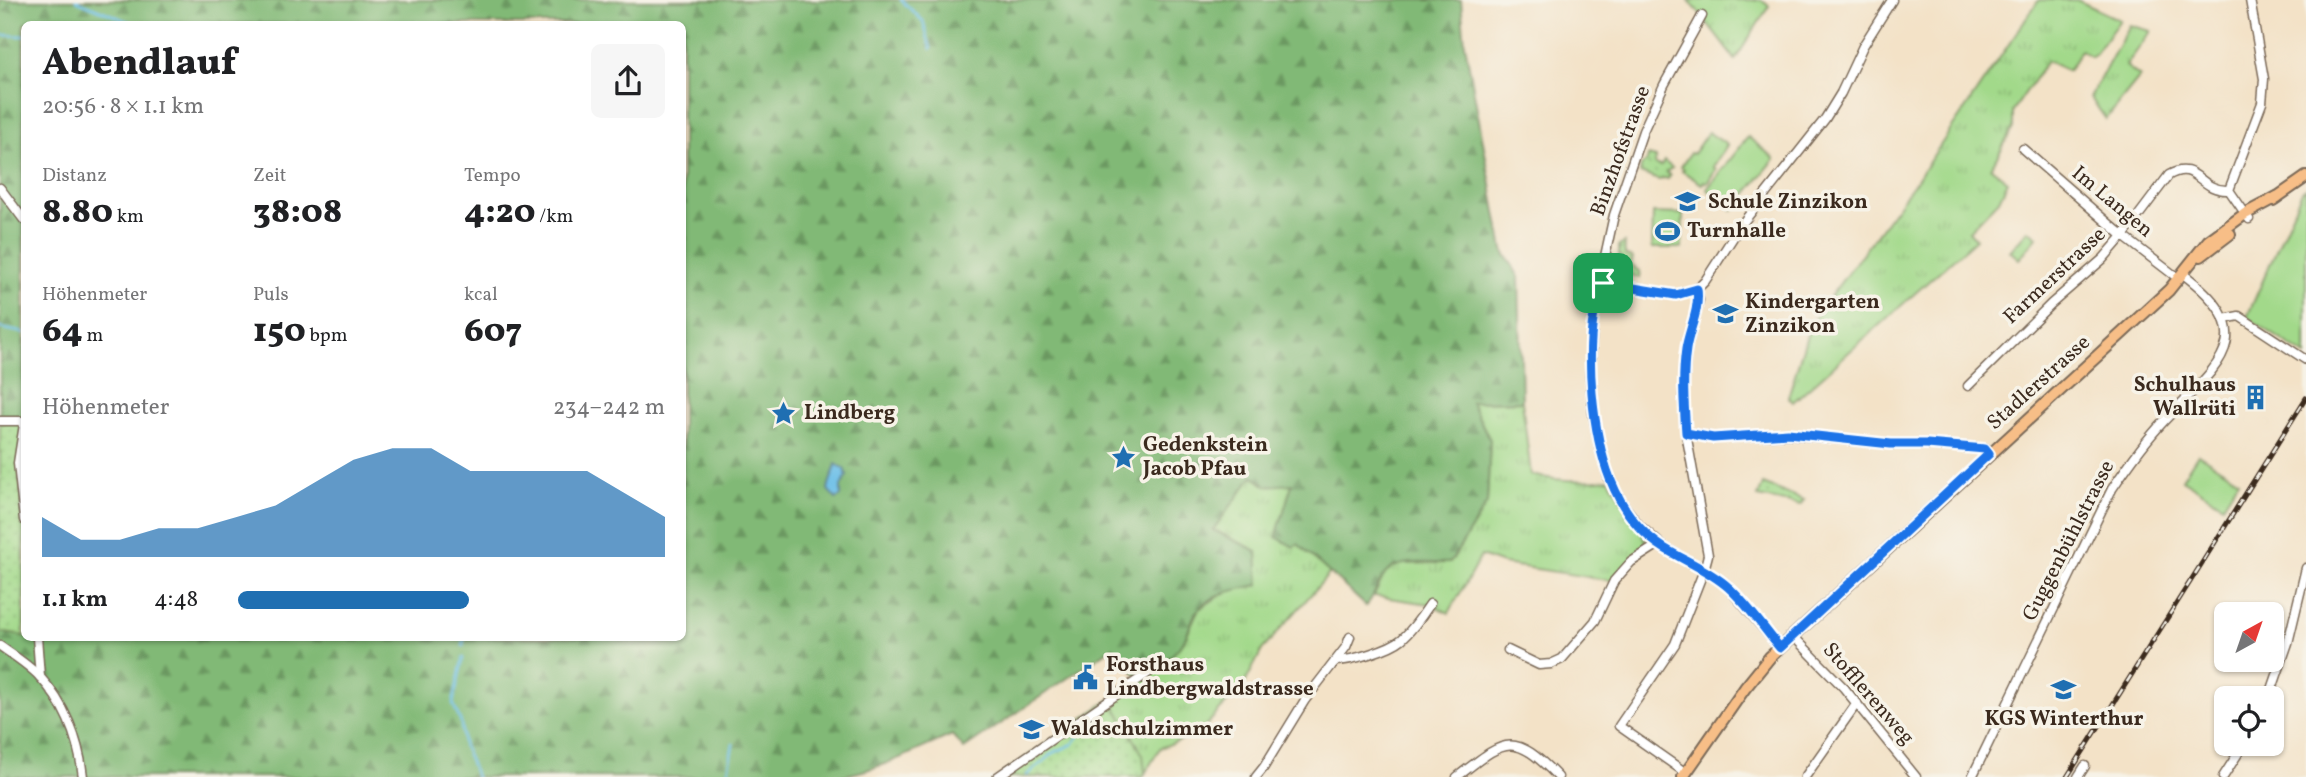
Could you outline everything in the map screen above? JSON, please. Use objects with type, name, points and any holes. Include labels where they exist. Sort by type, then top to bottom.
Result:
[{"type":"main road","name":"Stadlerstrasse","points":[[1684,775],[1749,682],[1780,648],[2181,277],[2193,261],[2247,216],[2306,177]]},
{"type":"street","points":[[1603,283],[1676,295],[1697,289],[1706,281],[1741,225],[1825,119],[1841,93],[1863,46],[1892,0]]},
{"type":"street","points":[[2247,216],[2229,190],[2262,103],[2264,79],[2250,0]]},
{"type":"street","name":"Binzhofstrasse","points":[[1702,16],[1660,93],[1637,146],[1610,232],[1602,270],[1603,283],[1597,295],[1590,375],[1600,448],[1609,479],[1622,502],[1659,544],[1704,570],[1733,592],[1780,648]]},
{"type":"street","name":"Im Langen","points":[[2024,149],[2123,236],[2181,277]]},
{"type":"street","name":"Farmerstrasse","points":[[1968,386],[1994,358],[2102,259],[2169,175],[2180,169],[2188,170],[2212,189],[2229,190]]},
{"type":"street","points":[[0,188],[21,216]]},
{"type":"street","points":[[2181,277],[2212,300],[2224,319],[2239,317],[2306,360]]},
{"type":"street","points":[[1684,775],[1619,726],[1675,644],[1708,555],[1686,433],[1683,395],[1686,349],[1699,300],[1697,289]]},
{"type":"street","name":"Guggenbühlstrasse","points":[[1972,777],[2112,489],[2147,442],[2220,362],[2226,344],[2224,319]]},
{"type":"street","points":[[0,421],[21,423]]},
{"type":"street","points":[[1686,433],[1713,438],[1788,433],[1891,444],[1959,446],[1985,449],[1989,454]]},
{"type":"street","points":[[21,443],[18,463],[21,492]]},
{"type":"street","points":[[1508,650],[1539,664],[1551,664],[1562,659],[1595,621],[1614,581],[1630,562],[1659,544]]},
{"type":"street","points":[[2273,686],[2288,643],[2306,568]]},
{"type":"street","points":[[1335,661],[1347,661],[1398,642],[1430,604]]},
{"type":"street","name":"Stofflerenweg","points":[[1793,636],[1857,703],[1916,777]]},
{"type":"street","points":[[1256,777],[1305,700],[1346,647],[1350,637]]},
{"type":"street","points":[[37,641],[40,677]]},
{"type":"street","points":[[0,646],[40,677],[69,720],[83,777]]},
{"type":"street","points":[[997,777],[1151,671]]},
{"type":"street","points":[[1805,777],[1857,703]]},
{"type":"street","points":[[1457,777],[1491,751],[1508,746],[1531,751],[1558,777]]},
{"type":"street","points":[[2223,777],[2236,756]]},
{"type":"street","points":[[2078,777],[2085,766]]},
{"type":"green space","name":"Lindberg","points":[[0,0],[1461,0],[1465,44],[1503,250],[1519,277],[1522,401],[1471,402],[1490,440],[1487,503],[1450,563],[1416,563],[1392,568],[1383,577],[1366,606],[1298,544],[1294,547],[1276,537],[1292,484],[1266,486],[1253,476],[1213,530],[1257,551],[1259,585],[1226,593],[1204,604],[1196,613],[1184,640],[1164,662],[1138,677],[1113,647],[964,749],[952,735],[880,766],[835,777],[0,777],[0,632],[21,636],[21,641],[686,641],[686,21],[21,21],[21,421],[0,421]]},
{"type":"green space","points":[[1689,0],[1761,0],[1769,6],[1735,60]]},
{"type":"green space","points":[[2039,0],[2077,0],[2120,20],[2092,57],[2081,50],[2068,71],[2047,61],[2013,111],[2013,128],[1991,168],[2008,181],[1999,200],[1969,231],[1976,239],[1793,402],[1788,397],[1809,329],[1818,313],[1914,184]]},
{"type":"green space","points":[[2130,25],[2151,31],[2126,66],[2140,77],[2106,119],[2090,97]]},
{"type":"green space","points":[[1708,132],[1727,145],[1713,167],[1716,169],[1707,183],[1704,181],[1702,184],[1682,171],[1684,169],[1681,167]]},
{"type":"green space","points":[[1748,137],[1775,159],[1733,210],[1707,189]]},
{"type":"green space","points":[[1648,156],[1656,158],[1654,164],[1661,166],[1664,161],[1672,168],[1666,172],[1670,176],[1668,179],[1659,180],[1640,173]]},
{"type":"green space","points":[[2306,188],[2306,356],[2247,317],[2302,191]]},
{"type":"green space","name":"Turnhalle","points":[[1653,213],[1683,214],[1682,248],[1652,248]]},
{"type":"green space","points":[[2028,230],[2037,237],[2019,259],[2010,251]]},
{"type":"green space","points":[[1624,243],[1625,255],[1633,258],[1631,265],[1639,271],[1640,278],[1632,276],[1627,269],[1620,273],[1614,271],[1613,265],[1622,260],[1619,246]]},
{"type":"green space","points":[[1522,401],[1531,475],[1570,480],[1609,479],[1639,525],[1647,543],[1614,581],[1503,564],[1481,556],[1449,613],[1430,604],[1374,596],[1385,573],[1397,564],[1450,563],[1487,503],[1490,440],[1471,402]]},
{"type":"green space","points":[[0,421],[21,421],[18,463],[21,492],[21,636],[0,632]]},
{"type":"green space","points":[[2198,454],[2239,480],[2223,505],[2182,479]]},
{"type":"green space","points":[[1253,475],[1293,484],[1297,543],[1330,573],[1262,650],[1245,683],[1199,733],[1160,748],[1143,777],[1002,777],[1165,663],[1184,641],[1198,610],[1227,591],[1258,585],[1257,551],[1213,530]]},
{"type":"green space","points":[[1763,484],[1804,500],[1800,505],[1758,497]]},
{"type":"green space","points":[[1111,699],[1143,755],[1145,774],[1141,777],[1005,777],[1003,773]]},
{"type":"water","points":[[836,464],[844,469],[847,476],[841,486],[841,496],[836,499],[828,490]]},
{"type":"waterway","points":[[76,0],[127,21]]},
{"type":"waterway","points":[[901,0],[923,21],[931,49]]},
{"type":"waterway","points":[[0,35],[21,36]]},
{"type":"waterway","points":[[0,328],[21,332]]},
{"type":"waterway","points":[[463,646],[464,641]]},
{"type":"waterway","points":[[463,658],[453,703],[461,723],[463,744],[476,777]]},
{"type":"waterway","points":[[1027,775],[1055,752],[1073,744],[1085,728],[1101,718],[1103,711]]},
{"type":"waterway","points":[[727,777],[733,744]]},
{"type":"railway","points":[[2067,777],[2306,398]]},
{"type":"place","name":"Schule Zinzikon","points":[[1688,202]]},
{"type":"place","name":"Turnhalle","points":[[1667,231]]},
{"type":"place","name":"Kindergarten Zinzikon","points":[[1725,314]]},
{"type":"place","name":"Schulhaus Wallrüti","points":[[2256,397]]},
{"type":"place","name":"Lindberg","points":[[784,413]]},
{"type":"place","name":"Gedenkstein Jacob Pfau","points":[[1123,457]]},
{"type":"place","name":"Forsthaus Lindbergwaldstrasse","points":[[1086,677]]},
{"type":"place","name":"KGS Winterthur","points":[[2064,690]]},
{"type":"place","name":"Waldschulzimmer","points":[[1031,729]]},
{"type":"route","points":[[1603,283],[1676,295],[1688,294],[1697,289],[1699,300],[1686,349],[1683,395],[1686,433],[1713,438],[1788,433],[1891,444],[1959,446],[1985,449],[1989,454],[1780,648],[1727,586],[1659,544],[1639,525],[1609,479],[1593,413],[1590,375],[1597,295],[1603,283]]}]
